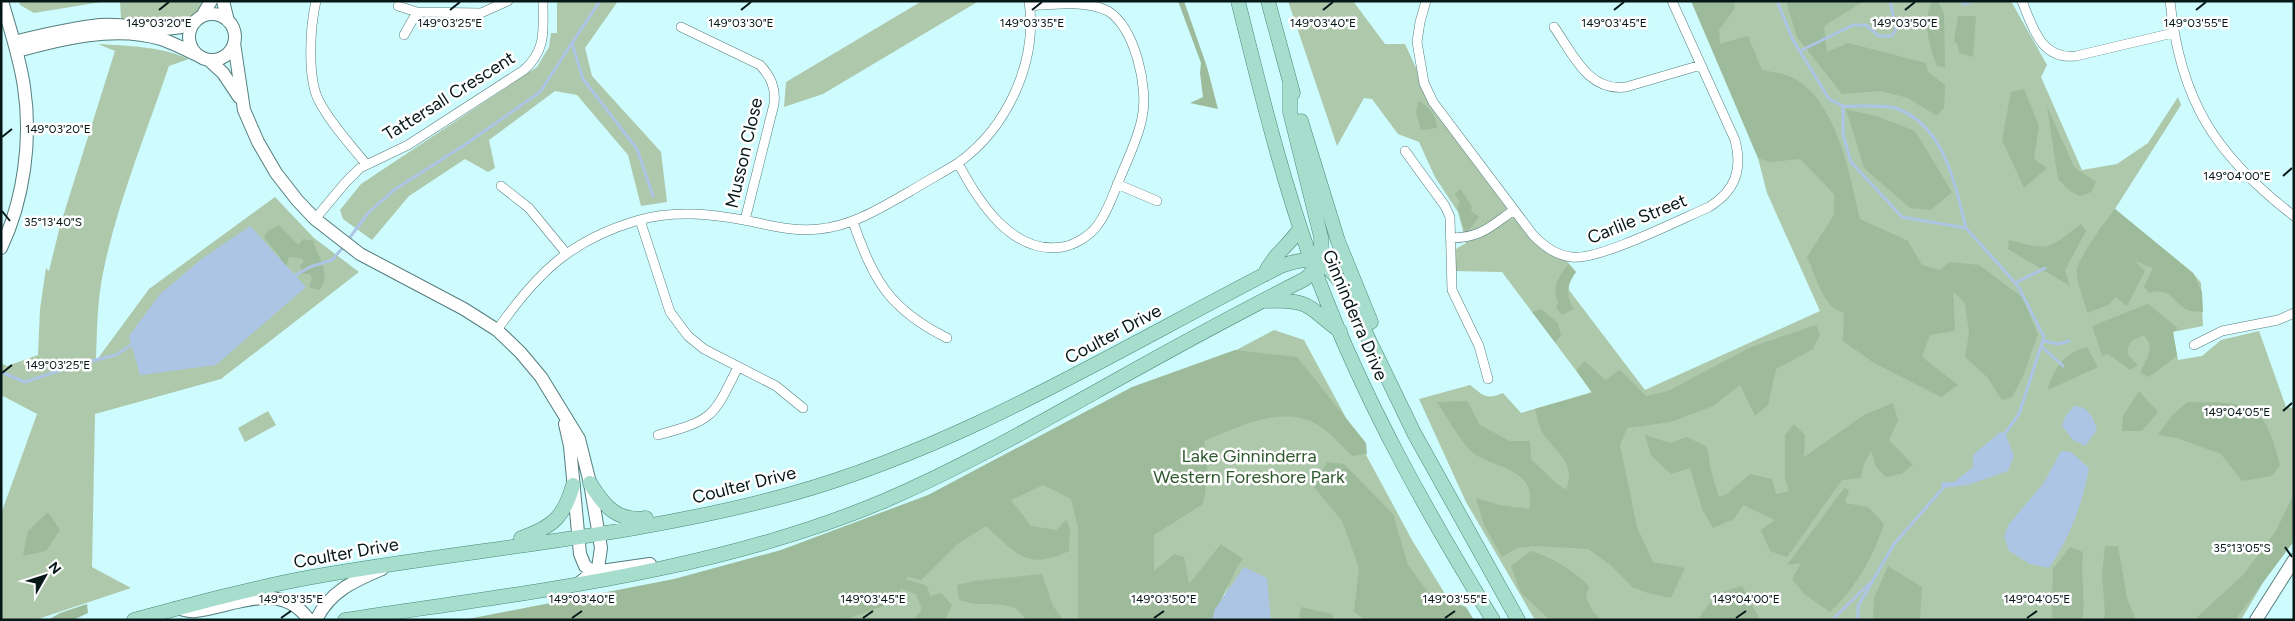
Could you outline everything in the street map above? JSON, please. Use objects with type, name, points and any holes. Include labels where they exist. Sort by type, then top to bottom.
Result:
[{"type":"main road","name":"Ginninderra Drive","points":[[1238,1],[1278,160],[1300,229],[1318,264],[1340,331],[1404,467],[1449,548],[1493,620]]},
{"type":"main road","name":"Ginninderra Drive","points":[[1268,1],[1290,84],[1338,241],[1364,309],[1437,472],[1473,542],[1518,620]]},
{"type":"main road","points":[[345,620],[669,568],[770,541],[867,507],[974,458],[1305,279],[1318,264],[1322,249],[1321,237],[1290,112],[1290,84]]},
{"type":"main road","points":[[1264,275],[1272,258],[1291,241],[1300,229]]},
{"type":"main road","name":"Coulter Drive","points":[[134,620],[176,608],[309,578],[683,520],[793,493],[872,468],[925,447],[996,415],[1264,275],[1298,260],[1318,264]]},
{"type":"main road","name":"Ginninderra Drive","points":[[1318,264],[1343,286],[1414,434],[1437,472]]},
{"type":"main road","points":[[1261,302],[1285,300],[1307,304],[1340,331]]},
{"type":"main road","points":[[590,483],[603,505],[616,514],[629,519],[669,516],[683,520]]},
{"type":"main road","points":[[500,548],[540,532],[553,523],[565,510],[573,485]]},
{"type":"main road","points":[[374,620],[402,611]]},
{"type":"street","points":[[1,248],[18,201],[27,142],[24,87],[2,1]]},
{"type":"street","points":[[211,1],[190,30],[189,39],[203,57],[223,74],[241,101],[258,142],[276,173],[315,219],[360,254],[464,309],[497,330],[520,352],[541,377],[563,416],[579,439],[590,483],[602,548],[600,560],[594,572],[578,584]]},
{"type":"street","points":[[223,1],[228,21],[233,28],[241,101]]},
{"type":"street","points":[[316,1],[312,17],[312,43],[313,78],[316,94],[327,114],[366,164]]},
{"type":"street","points":[[398,6],[417,12],[481,13],[508,1]]},
{"type":"street","points":[[535,1],[543,1]]},
{"type":"street","name":"Tattersall Crescent","points":[[315,219],[345,183],[366,164],[408,145],[524,70],[533,61],[542,45],[543,1]]},
{"type":"street","name":"Carlile Street","points":[[1426,1],[1417,42],[1424,83],[1433,102],[1543,246],[1557,254],[1579,258],[1602,253],[1709,207],[1721,200],[1734,182],[1739,169],[1739,154],[1672,1]]},
{"type":"street","points":[[2022,1],[2040,41],[2051,52],[2060,56],[2076,56],[2174,33]]},
{"type":"street","points":[[2170,1],[2174,33],[2186,82],[2208,127],[2237,167],[2261,191],[2294,216]]},
{"type":"street","points":[[497,330],[527,288],[566,254],[602,234],[640,220],[681,214],[708,215],[797,230],[819,229],[853,222],[878,210],[958,163],[992,131],[1011,101],[1027,59],[1030,4],[1089,4],[1110,12],[1121,22],[1129,34],[1143,91],[1144,108],[1138,135],[1106,212],[1086,236],[1065,246],[1051,249],[1037,247],[1015,235],[989,213],[958,163]]},
{"type":"street","points":[[404,35],[417,12]]},
{"type":"street","points":[[15,47],[57,31],[101,25],[176,29],[211,14],[220,16],[228,21]]},
{"type":"street","name":"Musson Close","points":[[681,27],[760,66],[768,74],[774,85],[774,104],[745,220]]},
{"type":"street","points":[[1554,27],[1586,73],[1603,86],[1614,88],[1626,87],[1701,65]]},
{"type":"street","points":[[15,47],[116,34],[162,39],[203,57],[221,58],[228,54],[234,43]]},
{"type":"street","points":[[1405,152],[1446,206],[1450,217],[1450,272],[1452,290],[1479,346],[1488,380]]},
{"type":"street","points":[[1117,184],[1157,201]]},
{"type":"street","points":[[501,186],[529,208],[566,254]]},
{"type":"street","points":[[1451,238],[1467,238],[1481,234],[1514,210]]},
{"type":"street","points":[[640,220],[662,293],[676,320],[688,336],[704,349],[776,386],[803,408]]},
{"type":"street","points":[[853,222],[869,267],[879,284],[920,324],[947,338]]},
{"type":"street","points":[[2194,345],[2222,331],[2278,320],[2294,313]]},
{"type":"street","points":[[658,435],[688,427],[710,416],[721,401],[738,367]]},
{"type":"street","points":[[563,416],[570,446],[580,554],[585,566],[594,572],[655,563],[669,568]]},
{"type":"street","points":[[316,620],[333,594],[354,580],[393,564]]},
{"type":"street","points":[[2256,620],[2289,566]]},
{"type":"street","points":[[176,608],[193,612],[257,597],[281,599],[297,607],[309,620]]},
{"type":"green space","points":[[19,1],[101,2],[34,13],[20,5]]},
{"type":"green space","points":[[120,1],[205,1],[198,12],[190,19],[181,24],[162,26],[128,23],[121,18]]},
{"type":"green space","points":[[557,1],[618,1],[585,48],[592,76],[661,152],[667,202],[641,206],[628,155],[577,95],[555,91],[489,140],[495,168],[488,172],[465,159],[409,196],[372,240],[343,219],[340,210],[361,184],[537,67],[549,47],[551,33],[557,33]]},
{"type":"green space","points":[[922,1],[979,1],[823,94],[784,107],[786,82]]},
{"type":"green space","points":[[1178,1],[1184,1],[1207,67],[1218,109],[1190,103],[1203,97],[1200,73],[1201,63]]},
{"type":"green space","points":[[1288,1],[1353,1],[1385,44],[1405,44],[1436,111],[1482,175],[1542,245],[1567,261],[1576,272],[1568,282],[1569,290],[1645,390],[1820,311],[1767,193],[1758,158],[1693,1],[2011,1],[2047,65],[2041,77],[2082,170],[2117,164],[2148,143],[2178,97],[2181,105],[2115,209],[2193,273],[2201,283],[2203,326],[2173,332],[2178,360],[2202,356],[2221,340],[2259,331],[2286,407],[2294,408],[2294,541],[2267,576],[2241,620],[1535,620],[1466,502],[1419,399],[1470,385],[1485,396],[1503,393],[1521,413],[1592,392],[1502,272],[1455,271],[1456,249],[1466,243],[1458,212],[1435,177],[1419,142],[1398,134],[1372,99],[1364,98],[1337,146]]},
{"type":"green space","points":[[1691,1],[1734,1],[1735,8],[1719,30],[1720,44],[1748,36],[1762,70],[1789,76],[1805,86],[1819,101],[1829,118],[1846,160],[1860,219],[1908,241],[1922,265],[1940,270],[1950,262],[1979,265],[2022,297],[2038,334],[2023,376],[2012,397],[2002,400],[1987,377],[1965,357],[1969,334],[1965,303],[1953,291],[1955,331],[1930,335],[1922,357],[1958,385],[1941,397],[1874,363],[1843,341],[1844,313],[1836,310],[1825,298],[1807,257],[1834,215],[1834,194],[1800,159],[1769,162],[1758,158]]},
{"type":"green space","points":[[1786,1],[1864,1],[1824,26],[1827,52],[1848,43],[1926,63],[1928,72],[1945,85],[1944,108],[1937,116],[1908,98],[1881,91],[1842,94],[1797,37]]},
{"type":"green space","points":[[1932,1],[1938,1],[1944,13],[1945,67],[1937,66],[1929,42],[1927,16]]},
{"type":"green space","points":[[1958,16],[1976,16],[1973,57],[1959,53],[1958,45],[1954,41]]},
{"type":"green space","points":[[98,44],[155,49],[189,59],[169,66],[124,195],[109,247],[101,284],[96,361],[149,289],[275,197],[314,238],[359,272],[221,379],[95,414],[92,567],[131,588],[35,620],[1,620],[1,514],[37,414],[1,395],[1,363],[7,366],[38,355],[40,309],[46,268],[49,271],[60,226],[115,51]]},
{"type":"green space","points":[[2024,89],[2039,126],[2034,159],[2047,168],[2024,188],[2002,140],[2011,92]]},
{"type":"green space","points":[[1418,101],[1431,112],[1437,128],[1421,130],[1416,112]]},
{"type":"green space","points":[[2047,106],[2074,167],[2096,182],[2091,192],[2080,196],[2070,191],[2058,179]]},
{"type":"green space","points":[[1846,109],[1879,117],[1915,131],[1952,192],[1931,210],[1910,208],[1864,168]]},
{"type":"green space","points":[[1460,189],[1472,206],[1471,211],[1479,217],[1468,231],[1465,231],[1457,207],[1460,202],[1455,194]]},
{"type":"green space","points":[[2115,209],[2193,273],[2202,292],[2203,312],[2190,311],[2184,308],[2163,292],[2149,293],[2144,287],[2153,268],[2135,261],[2145,271],[2127,306],[2115,297],[2110,304],[2088,313],[2082,297],[2077,268],[2088,247]]},
{"type":"green space","points":[[2081,224],[2086,231],[2065,270],[2070,286],[2008,249],[2009,240],[2033,246],[2048,246]]},
{"type":"green space","points":[[279,225],[298,245],[303,239],[313,241],[321,259],[324,272],[323,284],[319,290],[309,287],[312,278],[310,274],[303,274],[300,266],[304,261],[301,258],[289,257],[287,265],[284,267],[277,263],[280,257],[264,237],[268,231]]},
{"type":"green space","points":[[1568,264],[1576,272],[1568,290],[1569,299],[1574,309],[1562,315],[1556,308],[1558,302],[1555,292],[1559,278]]},
{"type":"green space","points":[[2148,304],[2178,328],[2173,332],[2177,356],[2149,377],[2141,373],[2150,349],[2143,335],[2132,341],[2128,347],[2128,355],[2138,365],[2130,370],[2108,354],[2102,356],[2092,326]]},
{"type":"green space","points":[[1541,309],[1558,323],[1561,336],[1555,342],[1532,312]]},
{"type":"green space","points":[[1816,325],[1820,335],[1813,349],[1776,369],[1768,405],[1755,416],[1740,385],[1713,406],[1671,422],[1627,428],[1620,445],[1637,527],[1653,562],[1685,568],[1671,598],[1632,587],[1609,564],[1588,549],[1536,546],[1517,548],[1502,557],[1484,525],[1476,498],[1499,505],[1529,509],[1530,495],[1527,484],[1510,470],[1478,456],[1470,450],[1456,433],[1437,402],[1467,401],[1480,425],[1510,441],[1530,441],[1531,459],[1566,490],[1569,473],[1567,466],[1564,459],[1542,432],[1535,409],[1592,393],[1576,370],[1585,361],[1605,380],[1620,370],[1646,396],[1668,391],[1751,347]]},
{"type":"green space","name":"Lake Ginninderra Western Foreshore Park","points":[[1274,330],[1304,340],[1412,540],[1461,620],[1270,620],[1235,581],[1224,597],[1229,584],[1208,620],[547,620],[756,578],[1199,370]]},
{"type":"green space","points":[[2087,347],[2098,367],[2048,390],[2053,375],[2061,362],[2072,353]]},
{"type":"green space","points":[[1235,350],[1297,357],[1366,443],[1367,454],[1352,456],[1318,425],[1304,419],[1290,417],[1260,420],[1204,441],[1208,476],[1203,504],[1154,535],[1154,571],[1174,554],[1184,557],[1189,584],[1221,544],[1243,559],[1237,567],[1212,620],[1078,620],[1078,528],[1071,499],[1043,485],[1011,500],[1031,526],[1056,530],[1066,520],[1070,528],[1069,551],[1054,557],[1032,559],[1023,556],[1006,545],[986,526],[959,543],[921,580],[908,577],[906,579],[927,586],[930,596],[941,593],[952,605],[945,620],[913,620],[922,610],[916,594],[901,589],[892,603],[844,620],[463,620],[674,579],[781,550],[928,495],[1132,387]]},
{"type":"green space","points":[[2139,391],[2158,412],[2142,431],[2122,431],[2123,416]]},
{"type":"green space","points":[[2188,402],[2234,404],[2243,406],[2259,415],[2269,431],[2280,465],[2272,476],[2242,481],[2221,454],[2177,438],[2158,435],[2173,414]]},
{"type":"green space","points":[[1893,403],[1898,420],[1889,440],[1913,465],[1901,474],[1886,477],[1876,467],[1871,451],[1864,464],[1861,478],[1842,480],[1787,557],[1770,551],[1761,530],[1775,520],[1743,505],[1734,519],[1713,528],[1702,509],[1690,468],[1671,474],[1651,455],[1645,435],[1670,443],[1687,437],[1707,447],[1711,471],[1719,497],[1727,494],[1750,474],[1772,479],[1776,494],[1789,491],[1785,479],[1785,435],[1794,424],[1805,435],[1804,457],[1864,415]]},
{"type":"green space","points":[[268,411],[276,425],[245,442],[238,428]]},
{"type":"green space","points":[[1327,462],[1344,464],[1393,514],[1408,565],[1428,592],[1466,607],[1474,620],[1366,620],[1354,612],[1359,568],[1342,521],[1314,487]]},
{"type":"green space","points":[[1844,488],[1849,490],[1845,503],[1868,507],[1884,524],[1875,548],[1863,571],[1848,593],[1830,612],[1804,594],[1792,579],[1801,563],[1787,565]]},
{"type":"green space","points":[[2294,493],[2294,541],[2235,620],[2194,620],[2243,575],[2276,531]]},
{"type":"green space","points":[[48,512],[60,530],[46,551],[23,556],[28,531]]},
{"type":"green space","points":[[2105,546],[2118,546],[2127,598],[2136,620],[2103,620],[2105,612],[2102,575]]},
{"type":"green space","points":[[2070,547],[2083,552],[2082,620],[2052,620],[2053,569]]},
{"type":"green space","points":[[1531,551],[1548,557],[1562,565],[1589,586],[1586,597],[1593,612],[1602,620],[1550,620],[1521,593],[1511,566]]},
{"type":"green space","points":[[1888,566],[1922,587],[1920,620],[1873,620],[1874,598]]},
{"type":"green space","points":[[1042,574],[1053,606],[1063,620],[1025,620],[1022,614],[1012,607],[999,604],[976,604],[959,600],[957,585],[975,581]]},
{"type":"green space","points":[[1742,586],[1760,620],[1698,620],[1716,597]]},
{"type":"green space","points":[[87,604],[88,613],[73,620],[48,620],[60,613]]},
{"type":"green space","points":[[1301,607],[1332,614],[1334,620],[1299,620]]},
{"type":"water","points":[[250,226],[306,287],[216,365],[140,375],[129,336],[160,294],[203,258]]},
{"type":"water","points":[[2074,406],[2087,410],[2097,430],[2085,446],[2073,440],[2062,426],[2065,417]]},
{"type":"water","points":[[2000,432],[2005,433],[2014,456],[2008,471],[1968,485],[1942,488],[1941,482],[1954,482],[1973,467],[1973,455]]},
{"type":"water","points":[[2061,451],[2071,452],[2089,468],[2074,520],[2063,545],[2049,568],[2030,564],[2009,551],[2004,536],[2009,524],[2043,484]]},
{"type":"water","points":[[1244,567],[1267,578],[1271,620],[1212,620],[1215,609]]},
{"type":"waterway","points":[[600,1],[572,43],[583,79],[637,149],[653,196]]},
{"type":"waterway","points":[[1777,1],[1793,40],[1829,99],[1843,106],[1843,134],[1851,162],[1902,217],[1966,228],[2018,286],[2044,337],[2019,414],[2003,436]]},
{"type":"waterway","points":[[1800,51],[1853,25],[1866,25],[1879,36],[1892,36],[1896,29],[1890,1]]},
{"type":"waterway","points":[[1960,1],[1965,4],[1972,1]]},
{"type":"waterway","points":[[348,240],[368,213],[394,190],[466,144],[540,92],[572,43]]},
{"type":"waterway","points":[[1843,106],[1893,107],[1914,118],[1927,129],[1937,143],[1952,176],[1966,228]]},
{"type":"waterway","points":[[292,277],[310,267],[332,260],[345,245]]},
{"type":"waterway","points":[[2015,283],[2045,268]]},
{"type":"waterway","points":[[2043,341],[2058,344],[2069,341]]},
{"type":"waterway","points":[[1,372],[25,382],[79,364],[116,355],[134,343]]},
{"type":"waterway","points":[[2041,346],[2063,366]]},
{"type":"waterway","points":[[1858,620],[1858,606],[1894,544],[1944,487]]},
{"type":"waterway","points":[[1832,620],[1869,584]]}]
